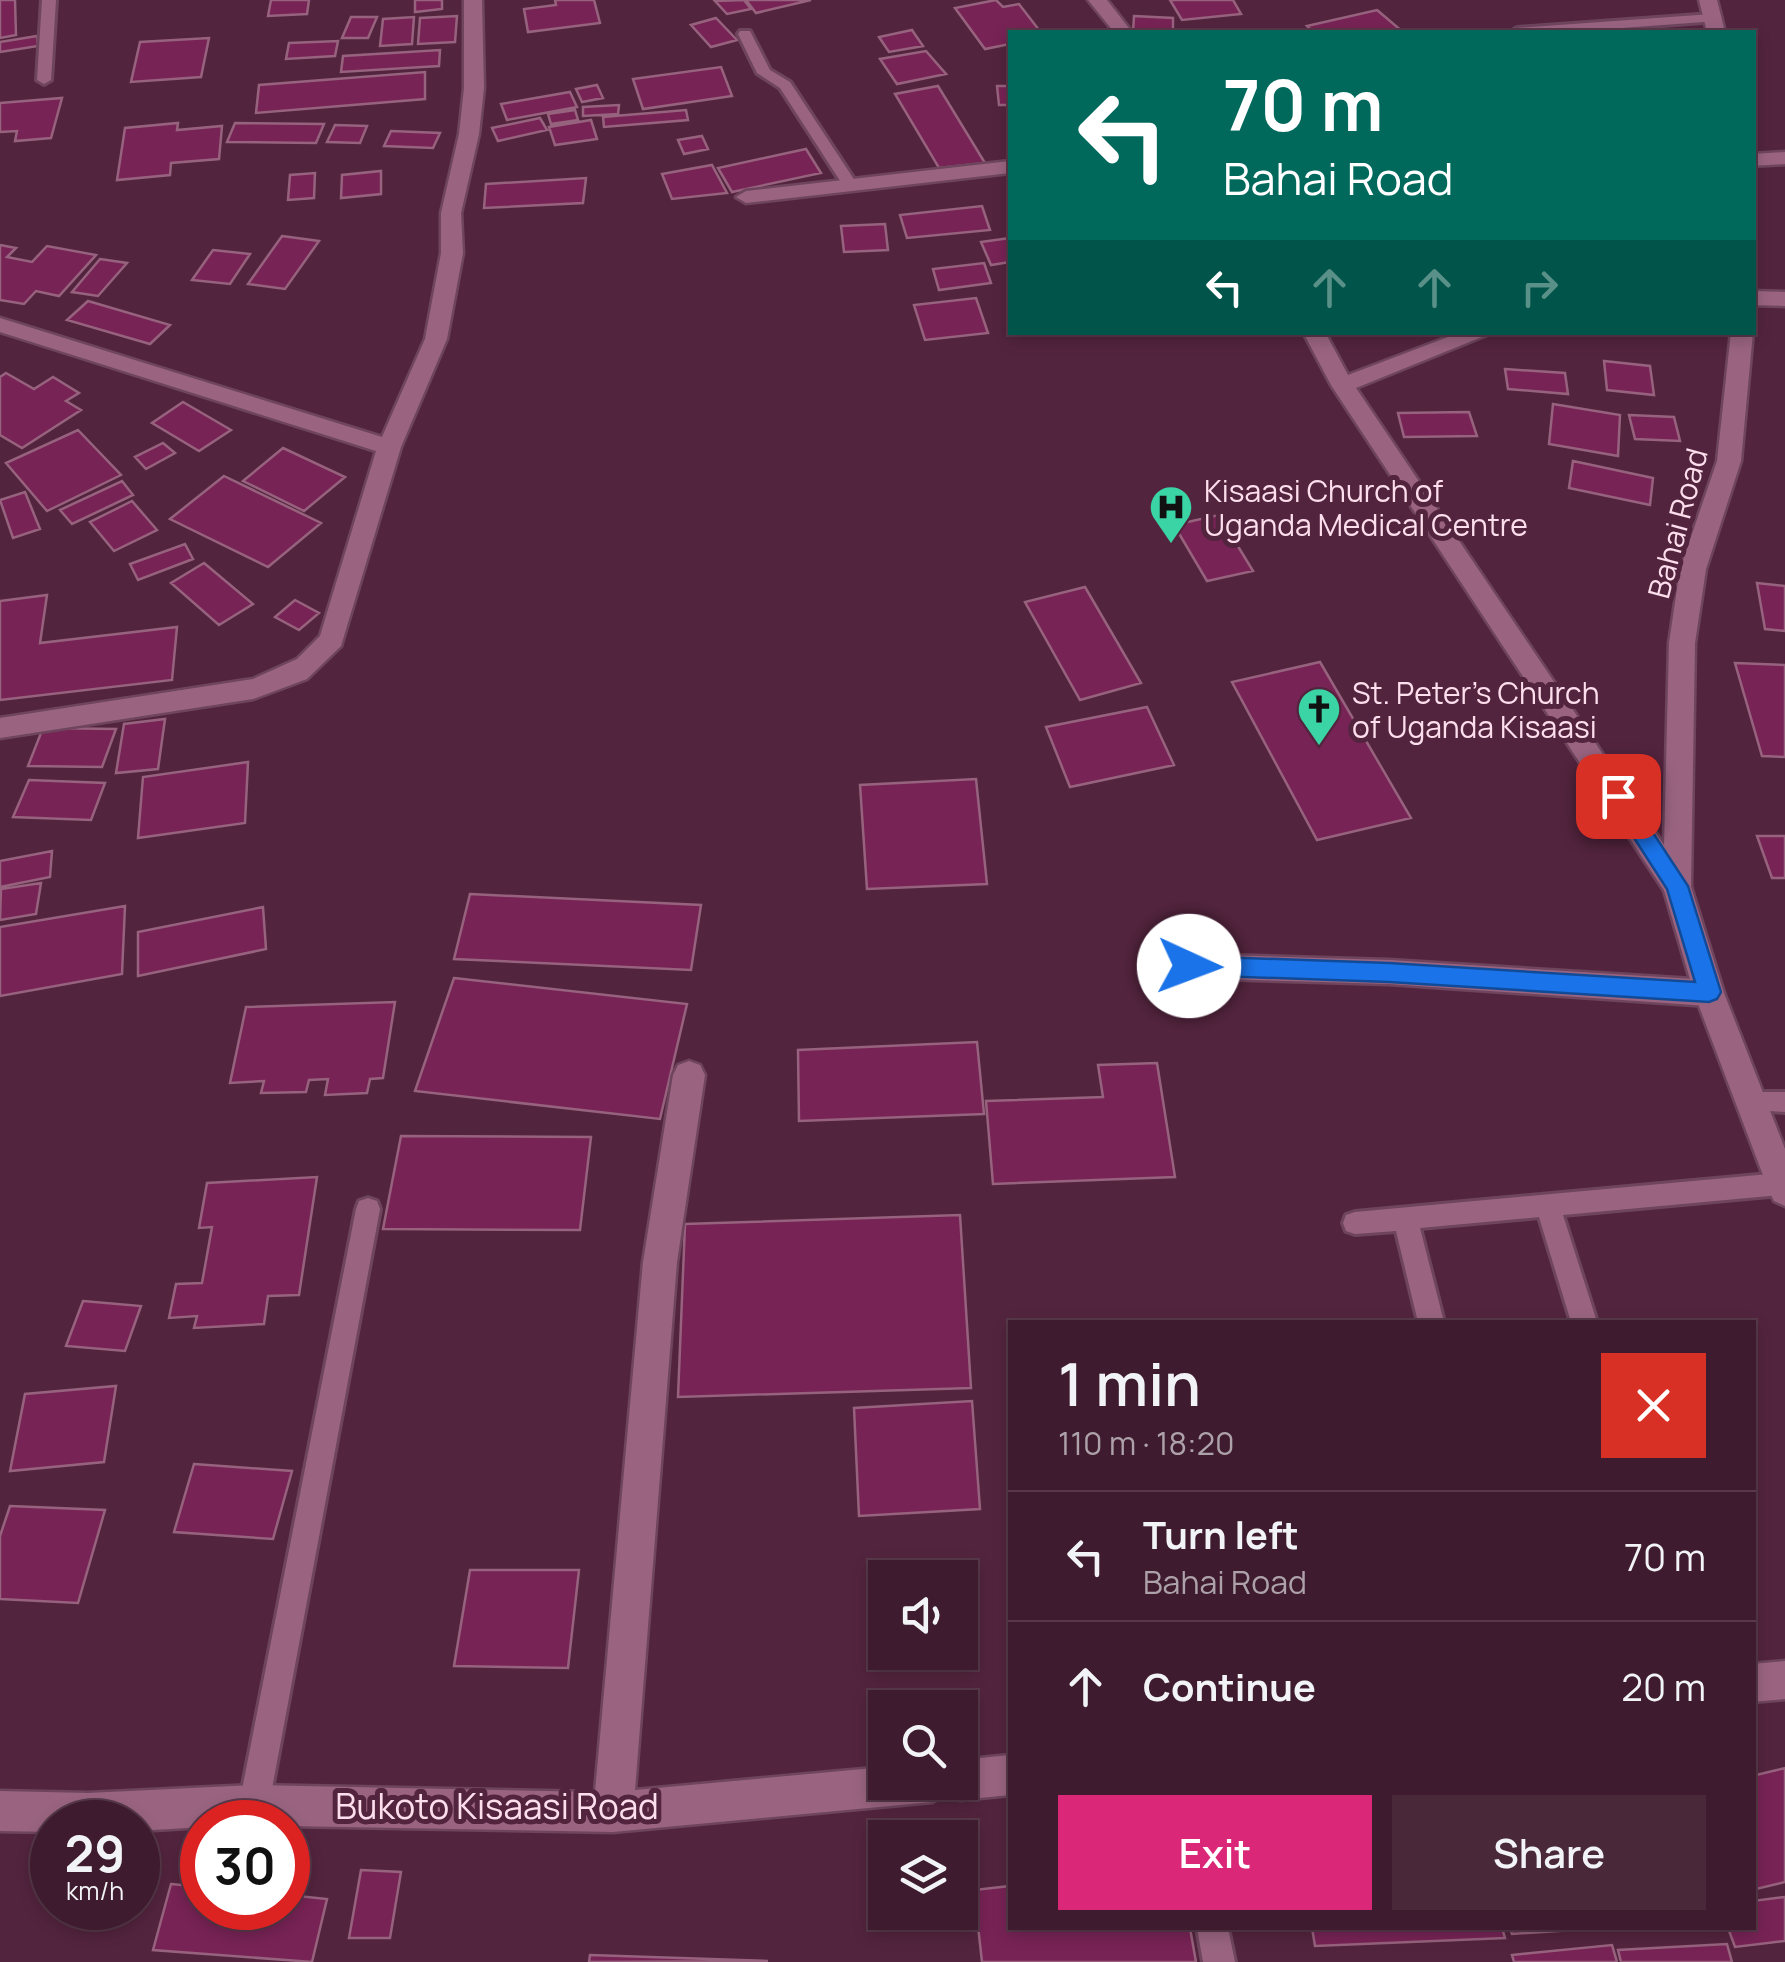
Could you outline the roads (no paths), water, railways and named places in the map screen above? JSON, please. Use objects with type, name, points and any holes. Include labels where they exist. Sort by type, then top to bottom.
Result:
[{"type":"street","points":[[0,728],[253,689],[294,678],[315,663],[332,639],[390,447],[436,338],[452,253],[451,213],[469,134],[474,88],[473,0]]},
{"type":"street","points":[[1097,0],[1121,30]]},
{"type":"street","points":[[1756,160],[1785,158]]},
{"type":"street","points":[[746,197],[1008,166]]},
{"type":"street","points":[[1756,298],[1785,300]]},
{"type":"street","points":[[0,325],[390,447]]},
{"type":"street","points":[[1316,335],[1342,385],[1677,886]]},
{"type":"street","points":[[1342,385],[1476,335]]},
{"type":"street","name":"Bahai Road","points":[[1742,335],[1729,461],[1693,569],[1682,642],[1677,886],[1709,992],[1783,1187]]},
{"type":"street","points":[[1189,966],[1389,972],[1709,992]]},
{"type":"street","points":[[613,1812],[660,1262],[689,1075]]},
{"type":"street","points":[[978,1778],[1008,1775]]},
{"type":"street","name":"Bukoto Kisaasi Road","points":[[310,1806],[613,1812],[868,1788]]},
{"type":"street","name":"Bukoto Kisaasi Road","points":[[0,1810],[88,1813],[180,1809]]},
{"type":"lane","points":[[44,80],[50,0]]},
{"type":"lane","points":[[1544,30],[1712,17]]},
{"type":"lane","points":[[745,34],[764,73],[785,85],[850,187]]},
{"type":"lane","points":[[1751,1102],[1785,1102]]},
{"type":"lane","points":[[1355,1223],[1783,1187]]},
{"type":"lane","points":[[1548,1204],[1583,1320]]},
{"type":"lane","points":[[255,1800],[368,1209]]},
{"type":"lane","points":[[1405,1218],[1431,1320]]},
{"type":"lane","points":[[1213,1930],[1219,1962]]},
{"type":"place","name":"Kisaasi Church of Uganda Medical Centre","points":[[1171,545]]},
{"type":"place","name":"St. Peter’s Church of Uganda Kisaasi","points":[[1319,747]]}]
